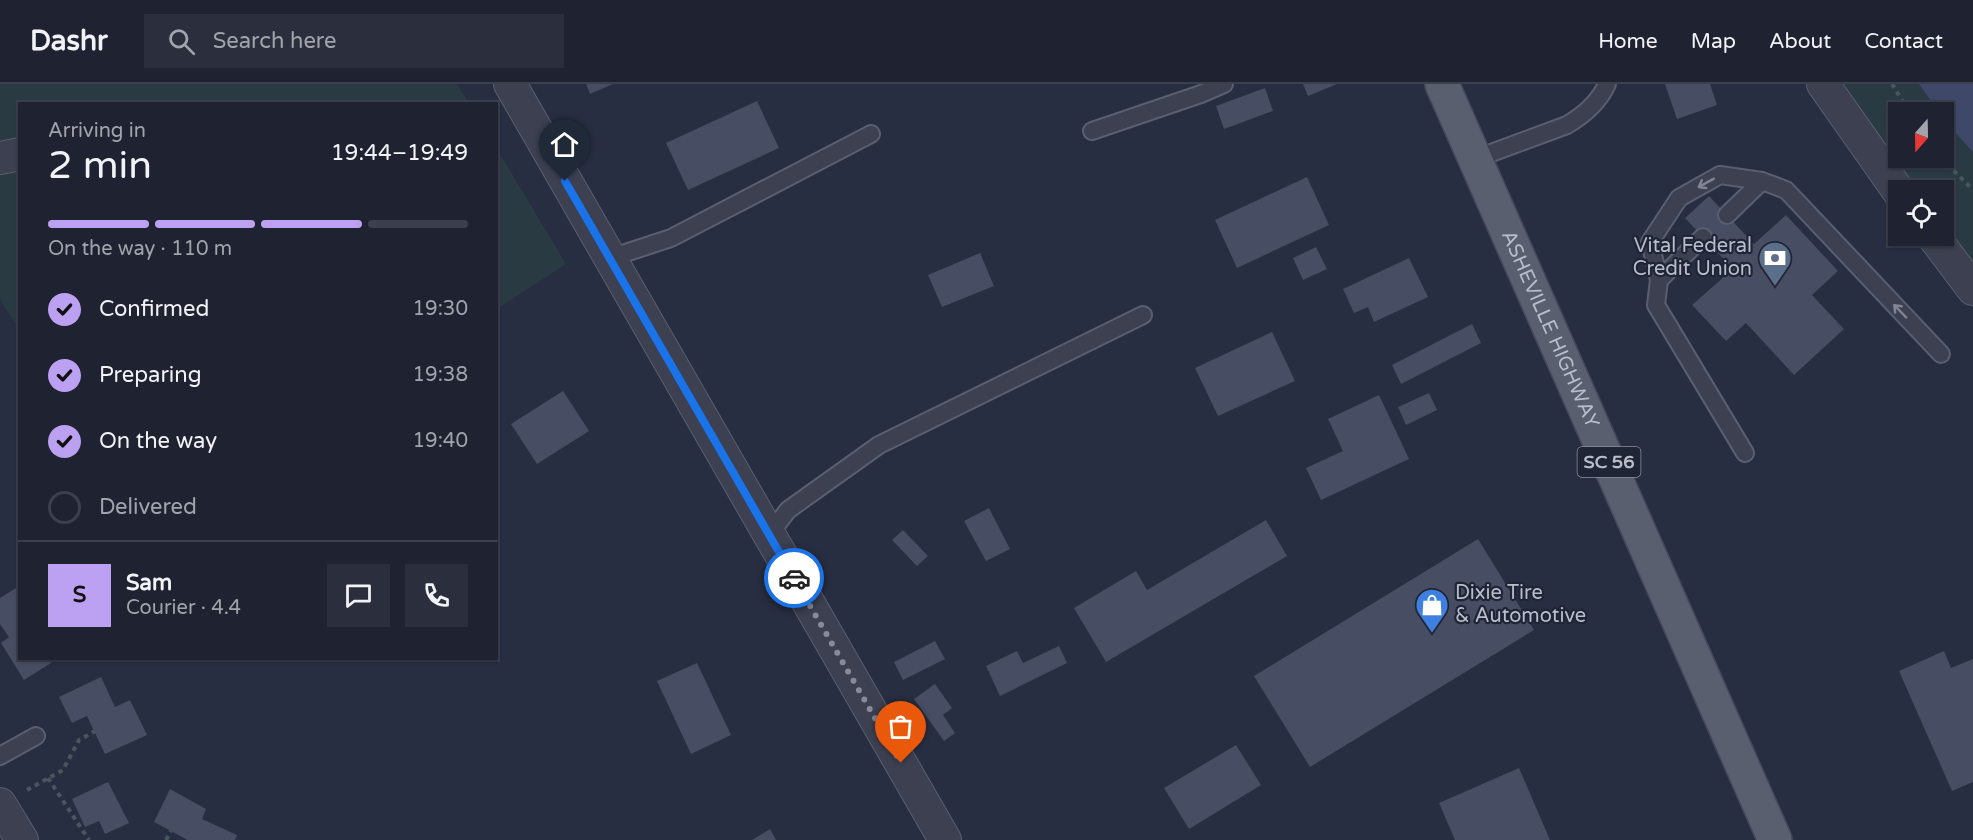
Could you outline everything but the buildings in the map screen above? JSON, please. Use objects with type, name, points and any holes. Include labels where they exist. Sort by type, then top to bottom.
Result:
[{"type":"main road","name":"ASHEVILLE HIGHWAY","points":[[1442,84],[1775,840]]},
{"type":"street","points":[[510,84],[945,840]]},
{"type":"street","points":[[1823,84],[1891,180]]},
{"type":"street","points":[[0,158],[18,154]]},
{"type":"street","points":[[1941,246],[1973,289]]},
{"type":"street","points":[[13,798],[22,840]]},
{"type":"lane","points":[[1092,131],[1224,84]]},
{"type":"lane","points":[[1475,159],[1567,125],[1589,109],[1608,84]]},
{"type":"lane","points":[[610,258],[671,238],[871,134]]},
{"type":"lane","points":[[1745,453],[1656,304],[1659,280],[1650,242],[1679,198],[1720,175],[1762,180],[1785,190],[1941,354]]},
{"type":"lane","points":[[1727,215],[1762,180]]},
{"type":"lane","points":[[1659,280],[1703,237]]},
{"type":"lane","points":[[769,535],[788,510],[879,445],[1143,315]]},
{"type":"lane","points":[[0,756],[36,736]]},
{"type":"path","points":[[1892,84],[1904,102]]},
{"type":"path","points":[[1951,168],[1973,190]]},
{"type":"path","points":[[13,798],[63,770],[79,740],[95,731]]},
{"type":"path","points":[[48,778],[89,840]]},
{"type":"path","points":[[166,840],[171,831]]},
{"type":"shaded area","points":[[0,84],[457,84],[468,102],[18,102],[18,328],[0,299]]},
{"type":"shaded area","points":[[1826,84],[1973,84],[1973,288],[1950,246],[1954,246],[1954,180],[1895,180]]},
{"type":"shaded area","points":[[498,151],[566,264],[498,308]]},
{"type":"water","points":[[1919,84],[1973,84],[1973,152],[1954,131],[1954,102],[1932,102]]},
{"type":"way so far","points":[[794,578],[901,763]]},
{"type":"place","name":"Vital Federal Credit Union","points":[[1775,287]]},
{"type":"place","name":"Dixie Tire & Automotive","points":[[1432,634]]},
{"type":"route","points":[[565,181],[794,578]]}]
